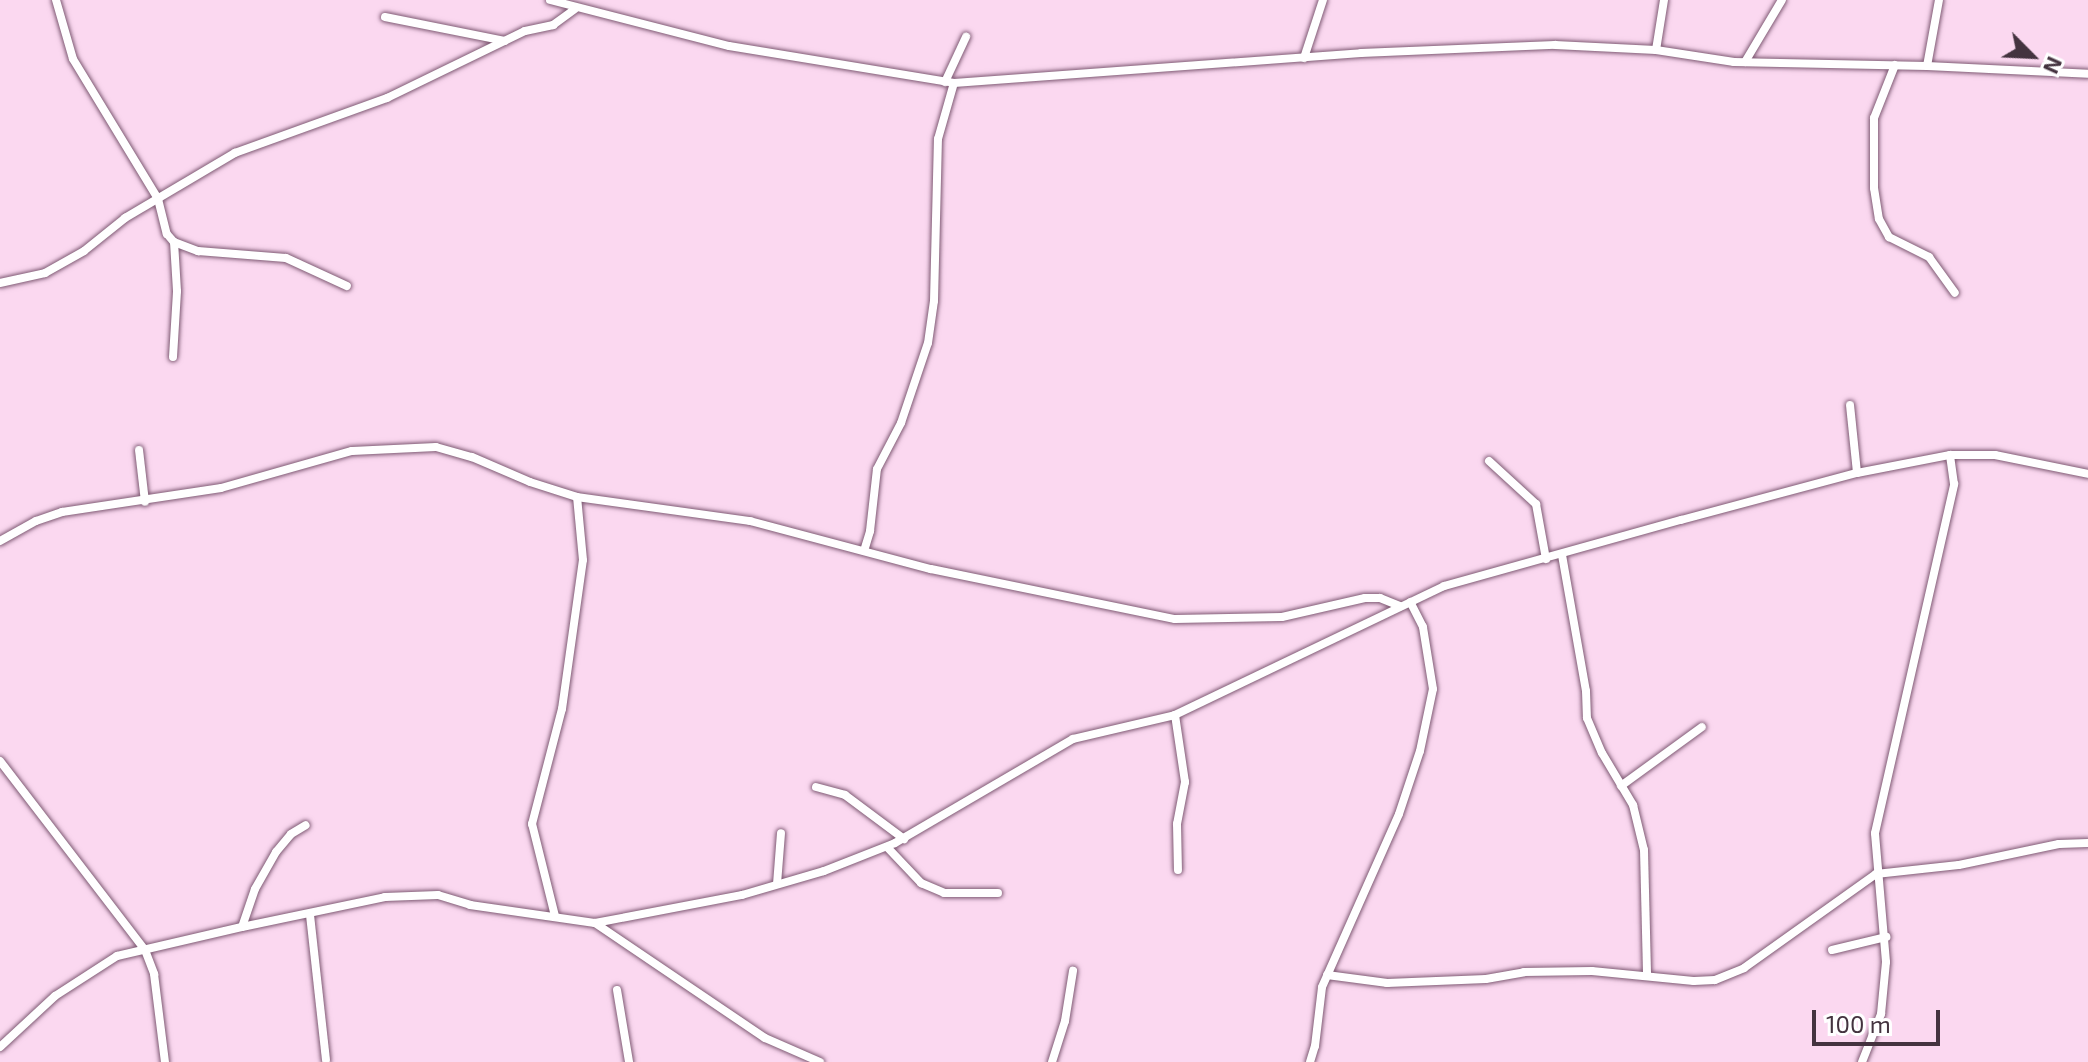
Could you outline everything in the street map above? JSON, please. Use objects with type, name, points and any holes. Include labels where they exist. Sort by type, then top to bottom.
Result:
[{"type":"street","points":[[56,0],[73,59],[158,199],[167,234],[174,242],[198,251],[286,258],[347,286]]},
{"type":"street","points":[[550,0],[575,9],[729,46],[950,82],[1555,45],[1656,50],[1745,62],[2088,74]]},
{"type":"street","points":[[1304,58],[1323,0]]},
{"type":"street","points":[[1656,50],[1664,0]]},
{"type":"street","points":[[1745,62],[1782,0]]},
{"type":"street","points":[[1927,66],[1939,0]]},
{"type":"street","points":[[0,283],[45,273],[235,153],[387,98],[525,31],[553,25],[575,9]]},
{"type":"street","points":[[385,17],[506,41]]},
{"type":"street","points":[[864,551],[870,531],[877,469],[901,423],[928,343],[934,301],[938,139],[950,82],[966,37]]},
{"type":"street","points":[[1895,65],[1874,118],[1874,188],[1879,219],[1889,237],[1929,257],[1955,293]]},
{"type":"street","points":[[173,357],[177,291],[174,242]]},
{"type":"street","points":[[1850,405],[1857,473]]},
{"type":"street","points":[[0,541],[62,512],[145,502],[221,488],[352,451],[414,446],[462,453],[530,482],[577,497],[750,521],[931,569],[1194,621],[1282,617],[1365,598],[1380,598],[1400,606]]},
{"type":"street","points":[[139,450],[145,502]]},
{"type":"street","points":[[1862,1062],[1881,1014],[1886,937],[1876,874],[1875,833],[1954,484],[1950,455]]},
{"type":"street","points":[[0,1047],[55,996],[117,956],[385,897],[438,895],[470,905],[595,923],[742,895],[777,884],[904,839],[1073,739],[1175,715],[1444,586],[1857,473],[1950,455],[1995,455],[2088,474]]},
{"type":"street","points":[[1489,461],[1536,504],[1546,559]]},
{"type":"street","points":[[555,916],[532,824],[562,709],[583,560],[577,497]]},
{"type":"street","points":[[1562,555],[1586,691],[1587,718],[1602,753],[1633,805],[1644,850],[1647,976]]},
{"type":"street","points":[[1310,1062],[1315,1046],[1318,1001],[1327,975],[1399,814],[1420,751],[1433,689],[1423,627],[1410,602]]},
{"type":"street","points":[[1175,715],[1185,782],[1177,824],[1178,870]]},
{"type":"street","points":[[1621,786],[1702,727]]},
{"type":"street","points":[[0,761],[145,950],[154,974],[165,1062]]},
{"type":"street","points":[[816,787],[845,795],[904,839]]},
{"type":"street","points":[[242,927],[255,889],[276,852],[291,834],[306,825]]},
{"type":"street","points":[[777,884],[781,833]]},
{"type":"street","points":[[1327,975],[1387,983],[1467,981],[1524,972],[1592,971],[1694,981],[1729,976],[1876,874],[1959,865],[2059,844],[2088,843]]},
{"type":"street","points":[[887,847],[921,883],[944,893],[998,893]]},
{"type":"street","points":[[310,915],[326,1060]]},
{"type":"street","points":[[595,923],[765,1038],[820,1062]]},
{"type":"street","points":[[1832,950],[1886,937]]},
{"type":"street","points":[[1052,1062],[1065,1021],[1073,971]]},
{"type":"street","points":[[617,990],[629,1062]]}]
